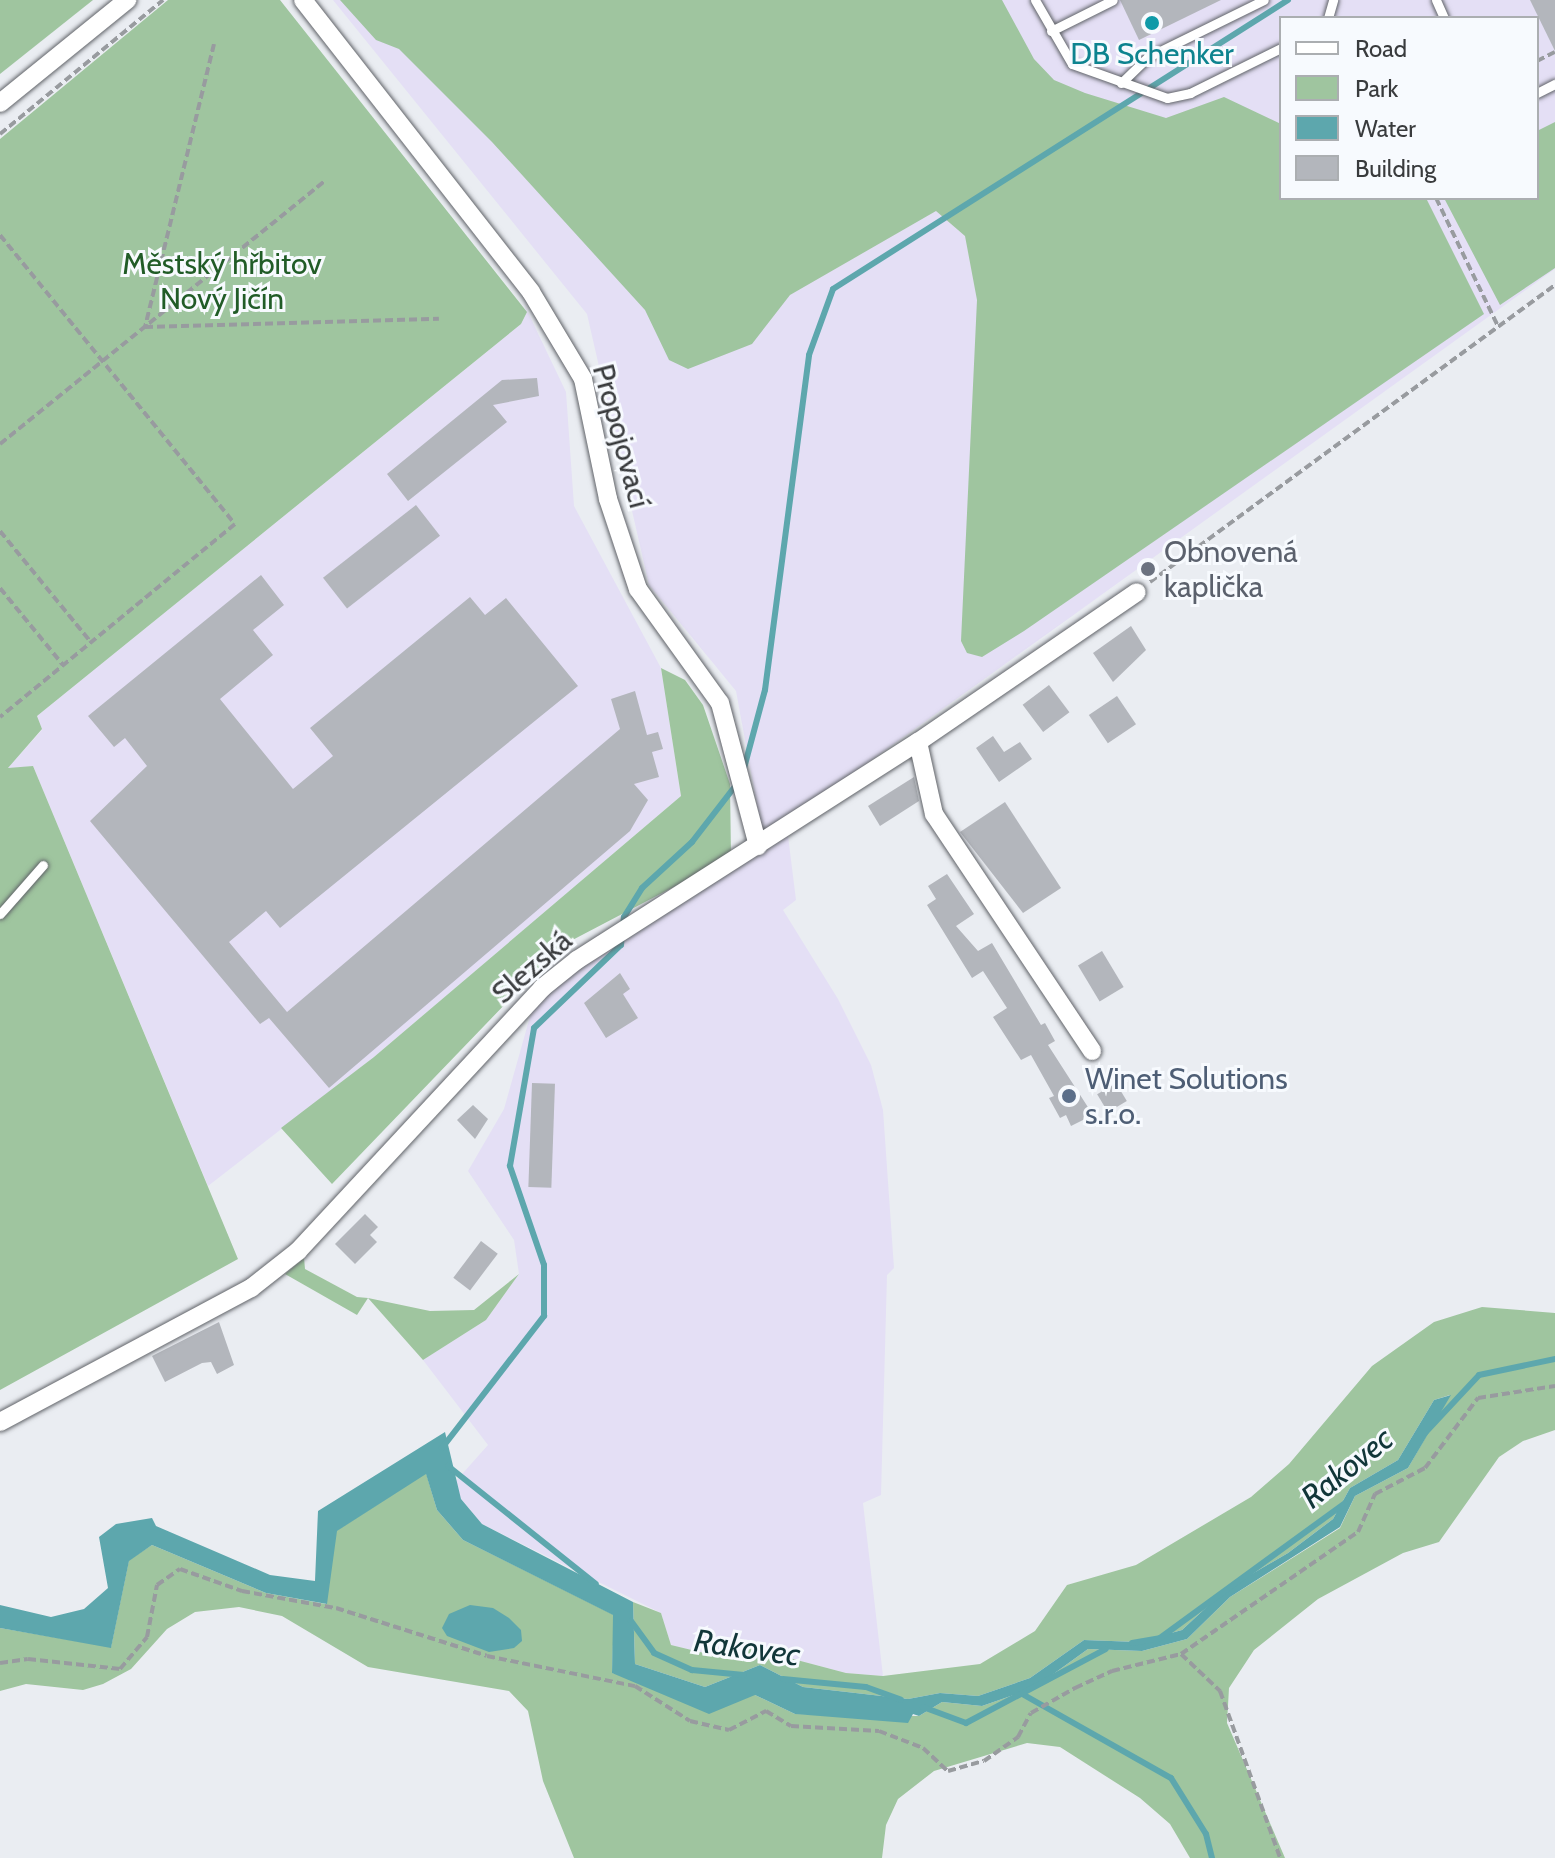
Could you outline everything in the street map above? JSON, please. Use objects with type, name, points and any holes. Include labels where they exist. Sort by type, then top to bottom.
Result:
[{"type":"street","points":[[0,103],[127,0]]},
{"type":"street","name":"Propojovací","points":[[303,0],[531,292],[583,379],[608,499],[638,589],[720,703],[758,846]]},
{"type":"street","name":"Slezská","points":[[0,1422],[251,1288],[298,1251],[542,988],[577,960],[918,742],[1137,592]]},
{"type":"street","points":[[918,742],[934,814],[1092,1051]]},
{"type":"lane","points":[[1035,0],[1072,64],[1167,98],[1182,97],[1279,49]]},
{"type":"lane","points":[[1051,31],[1113,0]]},
{"type":"lane","points":[[1121,83],[1148,57],[1264,0]]},
{"type":"lane","points":[[0,914],[43,865]]},
{"type":"path","points":[[0,134],[163,0]]},
{"type":"path","points":[[145,327],[214,44]]},
{"type":"path","points":[[0,444],[326,180]]},
{"type":"path","points":[[1437,200],[1498,326]]},
{"type":"path","points":[[0,235],[235,524],[0,717]]},
{"type":"path","points":[[1137,592],[1555,285]]},
{"type":"path","points":[[145,327],[439,319]]},
{"type":"path","points":[[0,531],[91,642]]},
{"type":"path","points":[[0,588],[63,665]]},
{"type":"path","points":[[0,1663],[28,1659],[120,1669],[147,1637],[157,1585],[180,1569],[242,1591],[336,1608],[487,1656],[635,1686],[690,1721],[729,1730],[766,1711],[791,1726],[879,1731],[923,1748],[948,1771],[984,1761],[1018,1737],[1031,1713],[1112,1671],[1181,1654],[1358,1532],[1375,1494],[1425,1468],[1478,1398],[1555,1386]]},
{"type":"path","points":[[1181,1654],[1220,1691],[1227,1723],[1280,1858]]},
{"type":"shaded area","points":[[333,0],[1555,0],[1555,269],[763,838],[736,691],[649,585],[587,314]]},
{"type":"shaded area","points":[[523,302],[566,392],[574,506],[661,668],[681,796],[374,1057],[208,1186],[33,766],[7,769],[42,730],[37,716],[521,324],[527,312]]},
{"type":"shaded area","points":[[788,836],[796,900],[783,910],[838,999],[871,1065],[883,1110],[894,1268],[887,1275],[881,1495],[863,1503],[883,1676],[846,1673],[744,1646],[704,1653],[671,1645],[661,1613],[482,1524],[461,1499],[455,1482],[488,1445],[423,1360],[486,1320],[519,1274],[514,1240],[468,1171],[504,1109],[531,1013],[546,991]]},
{"type":"green space","points":[[0,0],[93,0],[0,74]]},
{"type":"green space","name":"Městský hřbitov Nový Jičín","points":[[168,0],[280,0],[527,312],[521,324],[37,716],[42,729],[8,768],[33,766],[238,1259],[0,1390],[0,139]]},
{"type":"green space","points":[[340,0],[1002,0],[1034,59],[1054,80],[1166,118],[1224,97],[1279,123],[1279,200],[1427,200],[1484,314],[982,657],[967,653],[961,641],[977,300],[965,236],[936,211],[790,295],[752,344],[688,369],[669,360],[645,310],[492,142],[399,49],[376,40]]},
{"type":"green space","points":[[1555,122],[1555,268],[1500,305],[1445,200],[1539,200],[1539,130]]},
{"type":"green space","points":[[661,668],[685,680],[703,705],[730,784],[731,857],[561,946],[332,1184],[281,1128],[374,1057],[681,796]]},
{"type":"green space","points":[[304,1258],[305,1269],[357,1297],[368,1298],[357,1315],[285,1274]]},
{"type":"green space","points":[[519,1274],[486,1320],[423,1360],[368,1298],[430,1311],[474,1310]]},
{"type":"green space","points":[[1482,1307],[1555,1313],[1555,1430],[1523,1441],[1499,1457],[1439,1542],[1403,1553],[1318,1599],[1254,1650],[1229,1688],[1227,1723],[1285,1858],[1190,1858],[1170,1824],[1140,1798],[1060,1747],[1027,1743],[934,1771],[898,1799],[886,1825],[882,1858],[574,1858],[543,1781],[528,1711],[509,1691],[368,1667],[282,1616],[239,1607],[195,1612],[167,1629],[131,1669],[103,1684],[83,1690],[26,1684],[0,1691],[0,1628],[111,1647],[129,1560],[152,1545],[266,1593],[326,1604],[336,1531],[426,1473],[437,1510],[463,1540],[614,1615],[612,1673],[755,1695],[795,1714],[919,1716],[942,1702],[982,1706],[1034,1688],[1088,1649],[1142,1651],[1187,1639],[1230,1597],[1340,1528],[1355,1496],[1408,1468],[1450,1395],[1434,1400],[1398,1460],[1350,1488],[1333,1519],[1288,1553],[1226,1589],[1182,1630],[1138,1642],[1084,1640],[1030,1678],[978,1696],[940,1693],[908,1699],[803,1687],[760,1665],[705,1687],[635,1664],[633,1602],[661,1613],[671,1645],[704,1653],[744,1646],[846,1673],[883,1676],[980,1664],[1035,1631],[1067,1585],[1136,1565],[1251,1497],[1289,1464],[1372,1366],[1434,1322]]},
{"type":"water","points":[[1451,1395],[1408,1468],[1355,1496],[1340,1527],[1230,1597],[1187,1639],[1142,1651],[1088,1649],[1034,1688],[982,1706],[942,1702],[919,1716],[913,1714],[908,1723],[795,1714],[755,1695],[709,1714],[612,1673],[613,1615],[463,1540],[437,1510],[426,1474],[337,1531],[327,1604],[266,1593],[152,1545],[129,1561],[111,1648],[0,1628],[0,1605],[51,1617],[84,1609],[108,1588],[99,1537],[116,1524],[152,1518],[156,1526],[270,1575],[315,1581],[318,1511],[445,1432],[461,1499],[482,1524],[633,1602],[635,1664],[705,1687],[760,1665],[803,1687],[908,1699],[940,1693],[978,1696],[1030,1678],[1084,1640],[1138,1642],[1182,1630],[1226,1589],[1288,1553],[1333,1519],[1350,1488],[1398,1460],[1434,1400]]},
{"type":"water","points":[[470,1605],[493,1608],[509,1618],[521,1630],[522,1641],[514,1648],[489,1652],[447,1636],[442,1628],[449,1614]]},
{"type":"building","name":"DB Schenker","points":[[1120,0],[1221,0],[1139,40]]},
{"type":"building","points":[[1530,0],[1555,0],[1555,51],[1539,16]]},
{"type":"building","points":[[537,378],[539,396],[493,405],[507,422],[408,501],[387,474],[502,380]]},
{"type":"building","points":[[416,505],[440,536],[347,608],[323,578]]},
{"type":"building","points":[[261,575],[284,605],[253,630],[273,655],[220,699],[293,789],[333,756],[310,728],[470,597],[485,615],[506,598],[578,686],[280,928],[266,911],[229,942],[287,1012],[620,729],[611,699],[635,691],[647,735],[658,732],[663,749],[652,752],[659,777],[634,784],[648,800],[630,831],[329,1088],[269,1018],[260,1024],[90,821],[147,766],[125,738],[114,747],[88,716]]},
{"type":"building","points":[[1131,626],[1146,650],[1113,682],[1093,653]]},
{"type":"building","points":[[1049,685],[1069,712],[1043,732],[1023,705]]},
{"type":"building","points":[[1117,696],[1136,724],[1108,743],[1089,715]]},
{"type":"building","points":[[993,736],[1004,752],[1020,742],[1032,759],[999,782],[976,748]]},
{"type":"building","points":[[914,777],[919,801],[880,826],[868,806]]},
{"type":"building","points":[[1005,802],[1061,888],[1023,913],[960,832]]},
{"type":"building","points":[[947,874],[974,914],[956,926],[978,951],[992,943],[1041,1025],[1045,1023],[1055,1041],[1048,1045],[1093,1115],[1071,1126],[1066,1115],[1060,1118],[1049,1098],[1054,1096],[1031,1055],[1021,1060],[993,1017],[1007,1008],[983,971],[972,978],[927,905],[936,899],[928,886]]},
{"type":"building","points":[[1102,951],[1124,987],[1100,1001],[1078,965]]},
{"type":"building","points":[[620,973],[630,989],[623,994],[638,1018],[606,1038],[584,1003]]},
{"type":"building","points":[[532,1083],[555,1084],[551,1188],[528,1187]]},
{"type":"building","points":[[1116,1083],[1127,1101],[1108,1112],[1097,1094]]},
{"type":"building","points":[[473,1105],[488,1119],[475,1139],[457,1120]]},
{"type":"building","points":[[365,1214],[378,1227],[370,1235],[377,1242],[355,1264],[335,1244]]},
{"type":"building","points":[[481,1241],[498,1254],[470,1290],[453,1278]]},
{"type":"building","points":[[219,1322],[234,1365],[217,1374],[211,1362],[202,1363],[165,1382],[152,1356]]},
{"type":"waterway","points":[[743,772],[765,690],[809,355],[833,289],[1288,0]]},
{"type":"waterway","points":[[442,1448],[544,1316],[544,1265],[510,1166],[534,1028],[621,945],[624,917],[642,888],[692,842],[736,785]]},
{"type":"waterway","name":"Rakovec","points":[[1425,1433],[1479,1375],[1555,1359]]},
{"type":"waterway","name":"Rakovec","points":[[448,1466],[596,1584]]},
{"type":"waterway","name":"Rakovec","points":[[1132,1643],[1160,1638],[1345,1503]]},
{"type":"waterway","name":"Rakovec","points":[[631,1621],[654,1653],[692,1670],[744,1675]]},
{"type":"waterway","name":"Rakovec","points":[[923,1707],[966,1723],[1106,1649]]},
{"type":"waterway","name":"Rakovec","points":[[783,1679],[866,1687],[901,1700]]},
{"type":"waterway","points":[[1024,1695],[1171,1778],[1206,1834],[1212,1858]]},
{"type":"place","name":"DB Schenker","points":[[1152,23]]},
{"type":"place","name":"Obnovená kaplička","points":[[1148,569]]},
{"type":"place","name":"Winet Solutions s.r.o.","points":[[1069,1096]]}]
